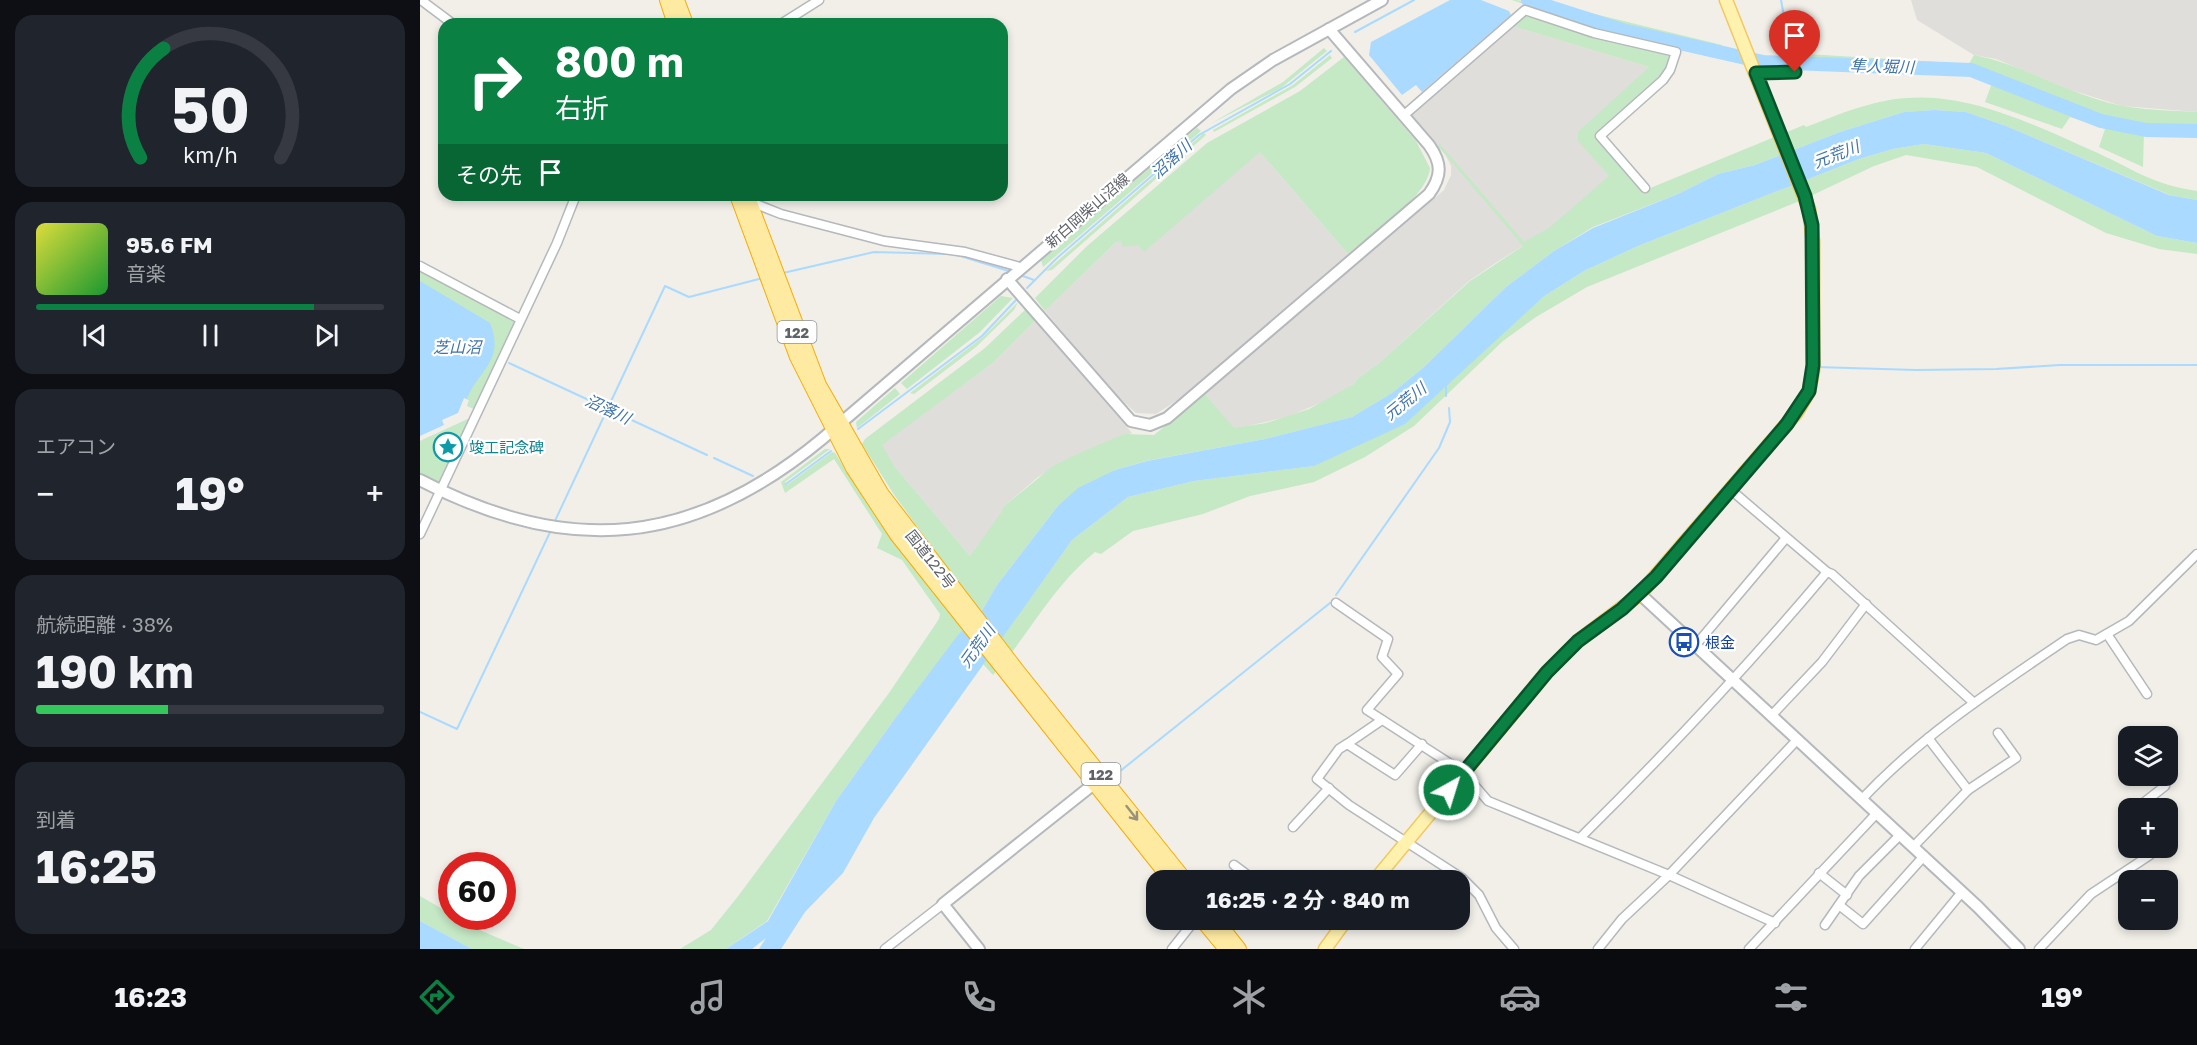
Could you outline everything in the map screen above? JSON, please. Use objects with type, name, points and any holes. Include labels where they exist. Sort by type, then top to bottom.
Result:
[{"type":"highway","points":[[667,0],[673,18]]},
{"type":"highway","points":[[677,0],[684,18]]},
{"type":"highway","name":"国道122号","points":[[742,201],[784,327],[835,427],[853,468],[897,535],[958,603],[1099,780],[1176,870]]},
{"type":"highway","name":"国道122号","points":[[1099,780],[1164,870]]},
{"type":"highway","points":[[1210,930],[1226,949]]},
{"type":"highway","points":[[1224,930],[1239,949]]},
{"type":"main road","points":[[1383,870],[1547,672],[1578,641],[1640,594],[1797,412],[1812,380],[1812,241],[1805,196],[1726,0]]},
{"type":"main road","points":[[1325,949],[1336,930]]},
{"type":"street","points":[[790,18],[819,0]]},
{"type":"street","name":"新白岡柴山沼線","points":[[420,480],[494,514],[544,526],[584,530],[650,526],[694,515],[747,493],[795,461],[1231,89],[1273,60],[1382,0]]},
{"type":"street","points":[[425,1],[446,18]]},
{"type":"street","points":[[1403,116],[1525,10],[1594,33],[1676,52],[1670,70],[1663,80],[1600,136],[1645,188]]},
{"type":"street","points":[[1007,279],[1123,413],[1142,425],[1158,423],[1429,194],[1440,175],[1437,157],[1329,29]]},
{"type":"street","points":[[1755,70],[1795,72]]},
{"type":"street","points":[[420,534],[557,243],[574,201]]},
{"type":"street","points":[[750,201],[781,214],[884,242],[965,252],[1020,267]]},
{"type":"street","points":[[420,266],[520,319]]},
{"type":"street","points":[[1731,490],[1832,574],[1974,703]]},
{"type":"street","points":[[1695,646],[1786,538]]},
{"type":"street","points":[[1862,799],[1892,767],[1928,738],[1974,703],[2067,639],[2079,635],[2096,640],[2129,621],[2197,554]]},
{"type":"street","points":[[1580,838],[1659,760],[1827,572]]},
{"type":"street","points":[[1640,594],[1924,856],[2019,949]]},
{"type":"street","points":[[1336,603],[1388,639],[1382,657],[1398,674],[1366,710],[1463,772],[1488,801],[1669,875],[1775,923]]},
{"type":"street","points":[[1771,716],[1822,662],[1866,604]]},
{"type":"street","points":[[2107,634],[2147,694]]},
{"type":"street","points":[[1382,720],[1339,749],[1317,779],[1406,842],[1462,878],[1479,895],[1496,928],[1514,949]]},
{"type":"street","points":[[1913,847],[1968,790],[2016,758],[1998,733]]},
{"type":"street","points":[[1928,738],[1968,790]]},
{"type":"street","points":[[1598,949],[1622,919],[1669,875],[1797,740]]},
{"type":"street","points":[[1347,744],[1395,775],[1422,744]]},
{"type":"street","points":[[885,949],[1099,780]]},
{"type":"street","points":[[2150,798],[2165,786]]},
{"type":"street","points":[[1293,827],[1329,789]]},
{"type":"street","points":[[1749,949],[1877,813]]},
{"type":"street","points":[[1826,925],[1859,876],[1900,835]]},
{"type":"street","points":[[1839,905],[1863,924],[1924,856]]},
{"type":"street","points":[[2039,949],[2091,894],[2145,858]]},
{"type":"street","points":[[1234,865],[1241,870]]},
{"type":"street","points":[[1820,873],[1847,895]]},
{"type":"street","points":[[1915,949],[1962,892]]},
{"type":"street","points":[[943,904],[979,949]]},
{"type":"street","points":[[1172,949],[1187,930]]},
{"type":"shaded area","points":[[1911,0],[2197,0],[2197,112],[2122,106],[2071,90],[1996,59],[1974,55],[1917,20]]},
{"type":"shaded area","points":[[1512,26],[1649,67],[1579,141],[1628,198],[1537,237],[1494,264],[1469,281],[1354,384],[1332,398],[1287,417],[1234,429],[1205,394],[1444,190],[1451,175],[1451,166],[1446,156],[1412,117],[1413,112]]},
{"type":"shaded area","points":[[1249,139],[1348,254],[1179,399],[1156,414],[1136,413],[1114,393],[1045,311],[1116,242]]},
{"type":"shaded area","points":[[1035,321],[1132,433],[1077,454],[1038,477],[1002,508],[1004,510],[970,556],[895,467],[881,445],[994,362]]},
{"type":"green space","points":[[1512,0],[1538,5],[1579,21],[1614,31],[1720,55],[1720,59],[1597,29]]},
{"type":"green space","points":[[1537,0],[1722,45],[1722,48],[1597,21]]},
{"type":"green space","points":[[1525,16],[1669,54],[1672,57],[1662,76],[1596,136],[1643,191],[1804,125],[1806,127],[1855,109],[1894,99],[1930,98],[1954,100],[2025,121],[2154,180],[2197,191],[2197,200],[2170,195],[2006,126],[1966,112],[1934,110],[1904,112],[1840,132],[1755,165],[1718,174],[1678,194],[1593,227],[1554,251],[1506,287],[1423,368],[1392,393],[1352,417],[1265,439],[1146,461],[1115,470],[1057,507],[997,585],[983,609],[894,720],[836,801],[767,921],[726,949],[680,949],[711,930],[739,895],[889,693],[939,619],[940,614],[902,560],[877,548],[882,534],[834,459],[785,493],[781,482],[825,449],[830,449],[785,482],[787,485],[832,452],[835,453],[881,525],[953,617],[960,607],[964,591],[895,496],[862,444],[865,439],[985,348],[1026,309],[1035,321],[994,362],[882,445],[895,467],[970,556],[1003,510],[1002,508],[1053,466],[1124,434],[1154,435],[1205,394],[1234,428],[1266,423],[1309,409],[1354,384],[1470,281],[1523,246],[1438,146],[1440,144],[1524,242],[1549,228],[1609,176],[1578,141],[1578,132],[1649,67],[1512,26]]},
{"type":"green space","points":[[1324,48],[1327,51],[1281,88],[1210,124],[1283,82]]},
{"type":"green space","points":[[1791,53],[1969,64],[1974,55],[2005,63],[2108,103],[2146,109],[2197,112],[2197,128],[2137,124],[2101,118],[2003,77],[1969,66],[1794,57]]},
{"type":"green space","points":[[1330,55],[1332,58],[1295,87],[1214,132],[1213,130],[1293,85]]},
{"type":"green space","points":[[1344,57],[1416,141],[1430,168],[1427,179],[1419,191],[1397,215],[1348,254],[1260,152],[1144,252],[1138,245],[1123,247],[1121,241],[1116,242],[1045,311],[1035,298],[1086,247],[1207,143],[1300,91]]},
{"type":"green space","points":[[1992,83],[2086,119],[2144,131],[2143,167],[2099,147],[2105,129],[2070,117],[2062,129],[1985,102]]},
{"type":"green space","points":[[1197,128],[1201,131],[1043,267],[1041,260]]},
{"type":"green space","points":[[1204,133],[1206,135],[1052,270],[1046,271]]},
{"type":"green space","points":[[1924,144],[1986,153],[2157,236],[2197,243],[2197,254],[2159,249],[2106,233],[1977,167],[1906,155],[1874,166],[1802,200],[1587,287],[1536,317],[1503,341],[1414,426],[1365,457],[1314,482],[1250,496],[1203,514],[1133,531],[1101,554],[1095,552],[1066,580],[993,675],[983,664],[1072,540],[1128,497],[1194,481],[1314,466],[1543,297],[1584,271],[1638,246],[1859,159],[1893,149]]},
{"type":"green space","name":"芝山沼","points":[[420,268],[514,318],[515,325],[442,484],[420,476]]},
{"type":"green space","points":[[1001,296],[1013,298],[980,332],[907,389],[901,383]]},
{"type":"green space","points":[[1018,302],[1014,310],[976,347],[914,394],[910,393],[983,337]]},
{"type":"green space","points":[[895,388],[900,394],[857,428],[856,422]]},
{"type":"green space","points":[[420,896],[438,906],[438,930],[480,930],[524,949],[472,949],[420,921]]},
{"type":"water","points":[[1450,0],[1481,0],[1509,11],[1511,15],[1422,92],[1416,85],[1402,95],[1369,55],[1371,42]]},
{"type":"water","name":"元荒川","points":[[1934,110],[1966,112],[2006,126],[2169,195],[2197,200],[2197,243],[2157,236],[1986,153],[1924,144],[1893,149],[1859,159],[1638,246],[1584,271],[1543,297],[1405,424],[1314,466],[1194,481],[1128,497],[1072,540],[874,818],[843,873],[805,912],[781,949],[759,949],[766,938],[752,949],[726,949],[768,921],[836,801],[958,635],[983,609],[997,585],[1057,507],[1078,488],[1115,470],[1147,461],[1265,439],[1352,417],[1392,393],[1423,368],[1506,287],[1554,251],[1593,228],[1678,194],[1718,174],[1755,165],[1840,132],[1904,112]]},
{"type":"water","name":"芝山沼","points":[[420,281],[490,323],[495,346],[489,364],[467,398],[469,400],[467,406],[474,409],[470,418],[420,441]]},
{"type":"water","points":[[420,921],[472,949],[420,949]]},
{"type":"pier","points":[[464,398],[469,400],[467,406],[474,409],[470,418],[420,441],[420,436],[444,425],[442,420],[458,413]]},
{"type":"waterway","name":"沼落川","points":[[1355,32],[1414,0]]},
{"type":"waterway","name":"隼人堀川","points":[[1528,0],[1622,30],[1763,62],[1971,70],[2101,121],[2146,130],[2197,131]]},
{"type":"waterway","points":[[1781,0],[1790,50]]},
{"type":"waterway","name":"沼落川","points":[[1027,288],[1057,258],[1199,135],[1290,84],[1331,51]]},
{"type":"waterway","points":[[1790,53],[1790,62]]},
{"type":"waterway","points":[[783,273],[874,252],[948,254]]},
{"type":"waterway","points":[[954,254],[1012,272]]},
{"type":"waterway","points":[[1020,275],[1034,280]]},
{"type":"waterway","points":[[554,523],[665,286],[689,297],[763,278]]},
{"type":"waterway","name":"沼落川","points":[[858,429],[982,336],[1016,300]]},
{"type":"waterway","name":"沼落川","points":[[509,363],[707,455]]},
{"type":"waterway","points":[[1816,367],[1916,370],[2060,365],[2197,365]]},
{"type":"waterway","points":[[1446,384],[1446,396]]},
{"type":"waterway","points":[[1336,595],[1439,448],[1450,422],[1449,408]]},
{"type":"waterway","name":"沼落川","points":[[786,484],[831,451]]},
{"type":"waterway","name":"沼落川","points":[[714,458],[753,476]]},
{"type":"waterway","points":[[420,712],[457,729],[552,528]]},
{"type":"waterway","points":[[1114,776],[1330,603]]},
{"type":"place","name":"竣工記念碑","points":[[448,447]]},
{"type":"place","name":"根金","points":[[1684,642]]},
{"type":"route","points":[[1449,790],[1547,672],[1578,641],[1622,609],[1656,577],[1797,412],[1809,391],[1813,365],[1812,225],[1808,204],[1756,73],[1795,72]]}]
